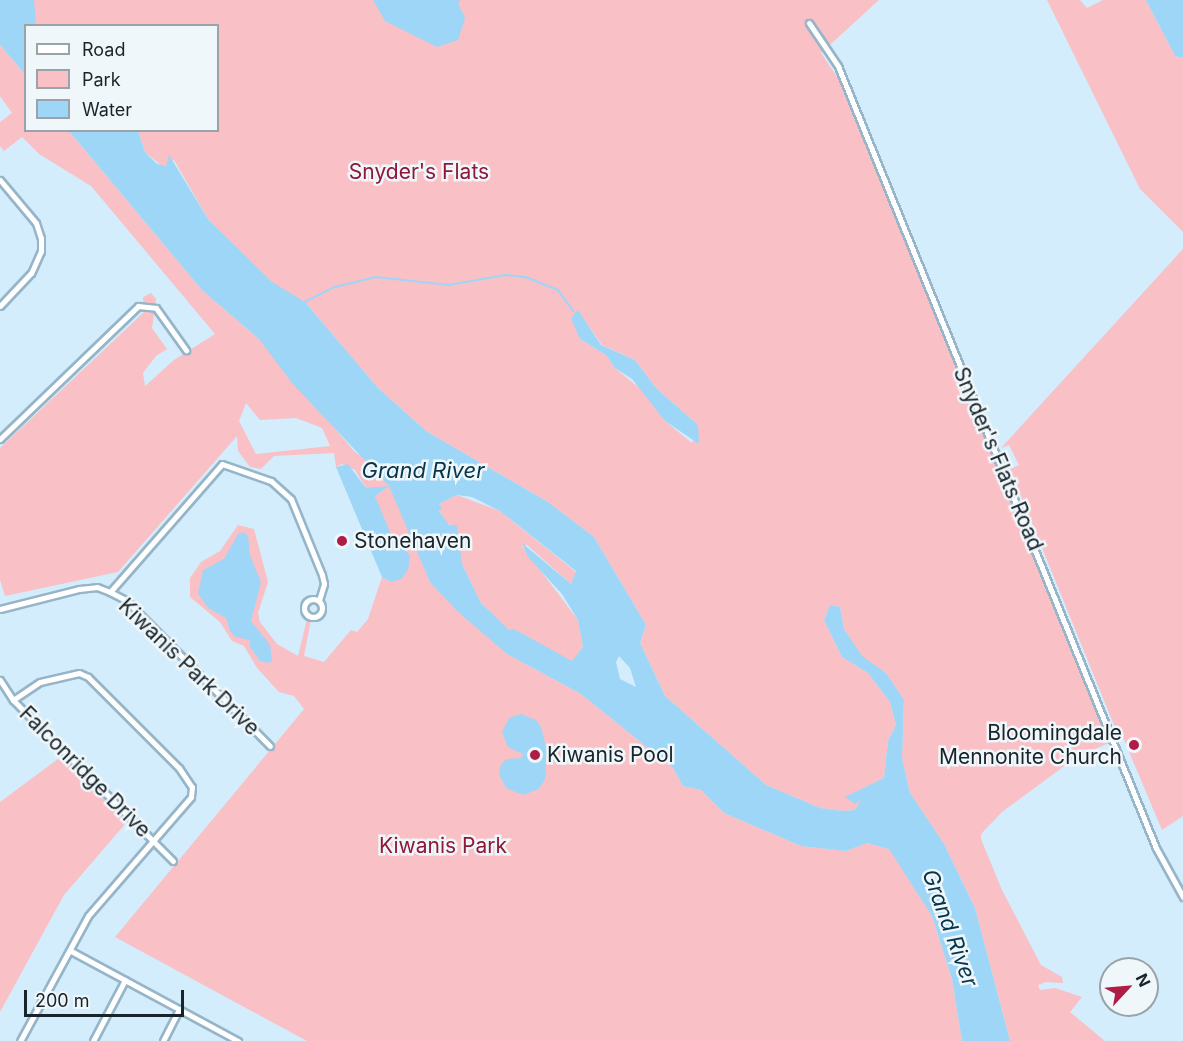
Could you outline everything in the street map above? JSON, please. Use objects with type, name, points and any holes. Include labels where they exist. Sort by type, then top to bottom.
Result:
[{"type":"street","name":"Snyder's Flats Road","points":[[809,23],[838,66],[1151,836],[1171,880],[1183,897]]},
{"type":"street","points":[[0,180],[36,223],[41,244],[31,273],[0,306]]},
{"type":"street","points":[[0,439],[138,306],[156,308],[186,350]]},
{"type":"street","points":[[110,592],[217,466],[222,464],[271,481],[291,499],[322,575],[324,584],[318,600]]},
{"type":"street","name":"Kiwanis Park Drive","points":[[0,609],[79,589],[97,587],[126,600],[270,746]]},
{"type":"street","points":[[13,700],[40,682],[79,673],[88,677],[179,768],[192,787],[190,797],[88,916],[20,1041]]},
{"type":"street","name":"Falconridge Drive","points":[[0,680],[13,700],[173,861]]},
{"type":"street","points":[[71,951],[238,1041]]},
{"type":"street","points":[[93,1041],[125,980]]},
{"type":"street","points":[[163,1041],[179,1009]]},
{"type":"green space","name":"Snyder's Flats","points":[[20,0],[879,0],[821,53],[838,78],[1109,743],[1078,756],[1002,812],[981,834],[981,839],[1002,890],[1041,965],[1062,977],[1063,983],[1046,982],[1038,985],[1040,990],[1055,988],[1082,997],[1070,1012],[1105,1041],[1010,1041],[975,908],[944,844],[910,793],[902,758],[904,700],[886,673],[862,657],[844,629],[840,607],[830,605],[824,620],[842,657],[868,673],[890,702],[896,725],[888,741],[884,778],[850,795],[862,800],[855,810],[843,811],[820,808],[766,785],[665,696],[640,643],[646,625],[594,537],[548,502],[426,431],[378,388],[305,302],[272,283],[208,219],[174,160],[163,167],[145,152],[138,132],[219,132],[219,24],[34,24]],"holes":[[[578,311],[602,345],[635,360],[656,388],[698,425],[692,443],[665,421],[643,391],[615,368],[606,355],[580,339]]]},
{"type":"green space","points":[[1047,0],[1080,0],[1087,8],[1103,0],[1146,0],[1175,56],[1183,58],[1183,232],[1140,189]]},
{"type":"green space","name":"Kiwanis Park","points":[[0,45],[24,73],[24,132],[70,132],[202,290],[259,339],[354,451],[373,465],[393,490],[430,582],[507,654],[581,694],[673,768],[683,786],[701,790],[724,813],[801,846],[846,851],[867,843],[889,849],[896,856],[932,916],[952,979],[962,1041],[307,1041],[115,937],[304,709],[294,696],[279,692],[257,668],[244,646],[232,641],[220,622],[190,597],[190,578],[201,562],[220,551],[238,525],[254,529],[268,582],[258,613],[260,622],[277,644],[298,656],[307,619],[311,620],[304,656],[324,662],[351,630],[357,632],[368,619],[382,577],[391,582],[410,555],[393,539],[383,519],[375,496],[386,488],[366,488],[355,470],[342,464],[336,467],[334,453],[274,456],[261,469],[250,467],[238,451],[237,436],[118,572],[5,596],[0,580],[0,448],[144,312],[143,297],[151,293],[156,299],[152,328],[167,349],[156,356],[143,373],[145,386],[174,360],[215,334],[91,186],[39,154],[22,137],[4,151],[0,146],[0,122],[12,113],[0,96]],"holes":[[[246,403],[260,420],[296,418],[322,428],[330,446],[256,454],[239,421]]]},
{"type":"green space","points":[[1183,249],[1183,816],[1162,830],[1122,735],[1114,725],[1010,469],[1019,465],[1009,445],[1001,448]]},
{"type":"green space","points":[[457,495],[500,511],[576,572],[571,584],[527,545],[522,546],[578,620],[583,647],[572,662],[508,630],[481,603],[456,546],[458,530],[446,522],[439,510],[439,504]]},
{"type":"green space","points":[[62,756],[126,823],[64,895],[0,1012],[0,802]]},
{"type":"water","points":[[0,0],[34,0],[36,24],[24,24],[24,73],[0,45]]},
{"type":"water","points":[[373,0],[460,0],[458,3],[465,18],[458,40],[437,47],[385,21]]},
{"type":"water","points":[[1146,0],[1183,0],[1183,58],[1175,56]]},
{"type":"water","name":"Grand River","points":[[70,132],[138,132],[145,152],[157,164],[166,166],[169,155],[208,219],[272,282],[305,302],[378,388],[426,431],[548,502],[594,537],[646,625],[640,643],[665,696],[766,785],[820,808],[843,811],[855,810],[861,800],[855,804],[845,797],[884,778],[888,741],[896,725],[890,702],[868,673],[842,657],[824,620],[830,605],[840,607],[844,629],[862,656],[886,673],[904,700],[902,758],[910,793],[944,844],[975,908],[1010,1041],[962,1041],[952,979],[932,916],[889,849],[867,843],[846,851],[801,846],[724,813],[701,790],[683,786],[673,768],[581,694],[507,654],[457,611],[430,582],[389,486],[292,383],[259,339],[202,290]],"holes":[[[457,495],[472,497],[500,511],[576,571],[571,584],[522,543],[528,557],[562,594],[578,620],[583,647],[572,661],[514,629],[509,630],[481,603],[462,564],[457,525],[449,525],[439,511],[442,509],[439,504]],[[619,656],[630,668],[636,687],[620,679],[616,662]]]},
{"type":"water","points":[[578,310],[601,345],[635,360],[656,388],[698,425],[699,444],[665,421],[632,379],[615,368],[606,355],[580,339],[571,318]]},
{"type":"water","points":[[348,464],[366,488],[389,486],[375,496],[393,539],[410,555],[408,570],[401,579],[391,582],[382,577],[336,467]]},
{"type":"water","points":[[244,532],[248,536],[250,555],[261,582],[251,621],[270,645],[272,661],[268,663],[260,661],[250,647],[250,640],[236,637],[230,631],[226,618],[208,608],[198,593],[203,570],[224,559],[238,534]]},
{"type":"water","name":"Kiwanis Pool","points":[[521,714],[536,720],[541,727],[547,751],[545,779],[539,789],[523,795],[506,788],[499,774],[501,764],[507,759],[521,758],[523,754],[508,747],[502,732],[509,718]]},
{"type":"waterway","points":[[305,302],[335,287],[376,277],[449,285],[506,275],[526,277],[558,290],[574,311]]},
{"type":"place","name":"Stonehaven","points":[[342,541]]},
{"type":"place","name":"Bloomingdale Mennonite Church","points":[[1134,745]]},
{"type":"place","name":"Kiwanis Pool","points":[[535,755]]}]
